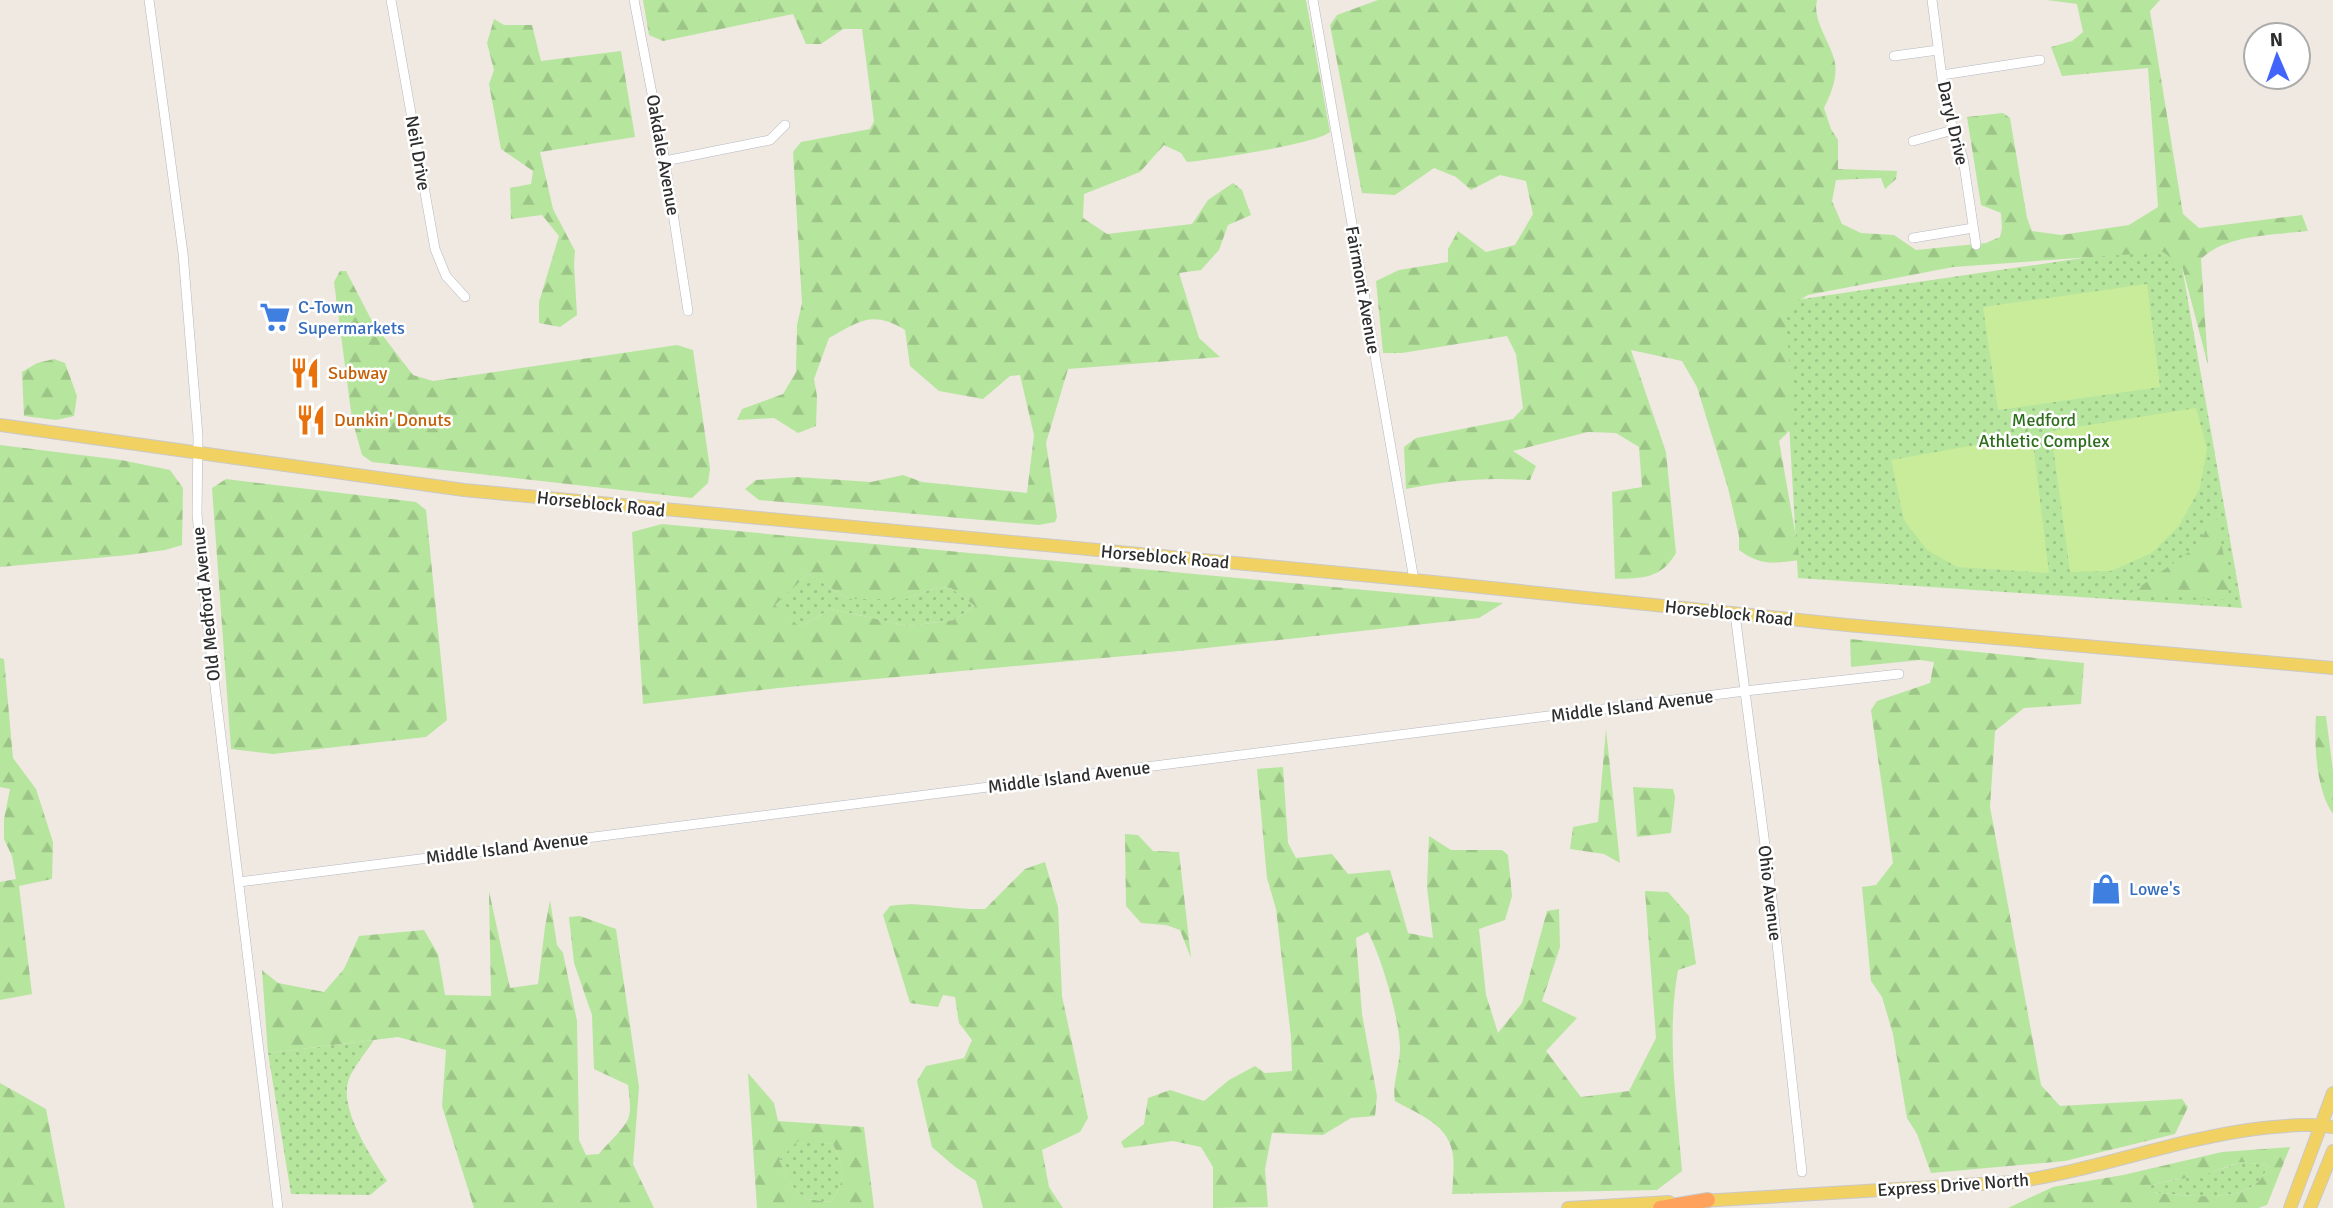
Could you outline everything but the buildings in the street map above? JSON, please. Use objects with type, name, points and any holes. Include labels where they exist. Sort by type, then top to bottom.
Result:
[{"type":"highway","points":[[1660,1208],[1708,1200]]},
{"type":"main road","name":"Horseblock Road","points":[[0,425],[464,490],[1414,580],[1735,614],[2333,668]]},
{"type":"main road","points":[[2290,1208],[2327,1126],[2333,1093]]},
{"type":"main road","name":"Express Drive North","points":[[1568,1208],[2014,1182],[2061,1174],[2212,1136],[2265,1128],[2327,1126]]},
{"type":"main road","points":[[2310,1208],[2333,1151]]},
{"type":"street","name":"Old Medford Avenue","points":[[149,0],[183,253],[198,436],[197,514],[214,677],[278,1208]]},
{"type":"street","name":"Neil Drive","points":[[391,0],[435,249],[446,276],[465,297]]},
{"type":"street","name":"Oakdale Avenue","points":[[634,0],[665,161],[688,311]]},
{"type":"street","name":"Fairmont Avenue","points":[[1313,0],[1414,580]]},
{"type":"street","name":"Daryl Drive","points":[[1932,0],[1942,75],[1953,130],[1963,158],[1976,245]]},
{"type":"street","points":[[1894,56],[1938,50]]},
{"type":"street","points":[[1942,75],[2040,60]]},
{"type":"street","points":[[665,161],[770,140],[785,125]]},
{"type":"street","points":[[1913,141],[1953,130]]},
{"type":"street","points":[[1913,238],[1973,229]]},
{"type":"street","name":"Ohio Avenue","points":[[1735,614],[1773,907],[1802,1172]]},
{"type":"street","name":"Middle Island Avenue","points":[[239,882],[1745,691],[1899,674]]},
{"type":"green space","points":[[643,0],[1306,0],[1330,132],[1321,137],[1284,146],[1187,162],[1181,153],[1164,145],[1140,172],[1084,194],[1083,218],[1107,234],[1192,224],[1208,200],[1233,183],[1242,190],[1251,215],[1228,225],[1219,250],[1201,270],[1179,273],[1199,338],[1220,357],[1068,369],[1046,443],[1057,517],[1055,522],[1039,525],[759,500],[745,489],[756,480],[797,477],[871,482],[903,475],[922,482],[1027,493],[1034,435],[1020,375],[1010,376],[983,399],[939,391],[910,366],[905,330],[884,320],[875,319],[858,323],[829,338],[814,379],[817,396],[816,426],[798,433],[774,418],[737,420],[742,409],[783,394],[796,372],[797,325],[802,303],[793,152],[801,142],[870,129],[874,121],[862,29],[843,29],[821,44],[806,44],[793,14],[663,41],[649,35]]},
{"type":"green space","points":[[1378,0],[1817,0],[1817,15],[1832,52],[1836,71],[1824,108],[1838,140],[1838,169],[1897,171],[1896,179],[1885,189],[1881,178],[1836,180],[1832,201],[1842,224],[1861,233],[1894,235],[1916,250],[1986,243],[2000,237],[2001,213],[1981,205],[1967,117],[2003,113],[2010,118],[2027,218],[2032,231],[2061,235],[2129,225],[2158,207],[2148,68],[2062,76],[2051,47],[2072,41],[2083,32],[2077,4],[2047,0],[2160,0],[2150,11],[2183,214],[2199,228],[2302,215],[2308,231],[2237,240],[2211,251],[2201,259],[2208,365],[2182,266],[2163,252],[1953,267],[1808,295],[1788,307],[1786,316],[1794,426],[1779,441],[1800,560],[1775,563],[1762,561],[1739,550],[1739,536],[1728,488],[1697,387],[1682,361],[1631,350],[1666,452],[1676,553],[1664,568],[1650,575],[1615,579],[1612,492],[1642,487],[1639,447],[1616,433],[1588,432],[1513,451],[1536,466],[1530,480],[1468,480],[1406,489],[1404,447],[1416,438],[1513,419],[1523,408],[1516,354],[1507,336],[1402,353],[1383,353],[1376,281],[1399,270],[1448,262],[1448,249],[1458,231],[1486,252],[1515,245],[1533,214],[1526,181],[1500,175],[1471,190],[1456,177],[1434,168],[1395,195],[1362,193],[1330,25],[1337,15]]},
{"type":"green space","points":[[494,19],[504,25],[532,25],[541,61],[621,51],[635,137],[540,152],[553,209],[575,251],[577,315],[560,327],[539,323],[539,302],[559,236],[542,215],[511,219],[510,188],[531,184],[533,171],[501,149],[489,84],[494,70],[487,43]]},
{"type":"green space","name":"Medford Athletic Complex","points":[[2178,244],[2242,608],[1798,578],[1782,302]]},
{"type":"green space","points":[[340,271],[346,271],[373,323],[413,375],[433,381],[677,345],[693,350],[710,469],[708,483],[692,498],[372,462],[362,455],[352,419],[334,282]]},
{"type":"green space","points":[[2147,284],[2160,387],[1998,410],[1983,307]]},
{"type":"green space","points":[[54,359],[65,363],[77,396],[74,416],[56,420],[24,416],[22,372],[37,363]]},
{"type":"green space","points":[[2196,408],[2207,449],[2200,488],[2179,526],[2152,553],[2111,571],[2070,572],[2051,431]]},
{"type":"green space","points":[[2032,435],[2049,573],[1957,567],[1927,550],[1904,520],[1891,460]]},
{"type":"green space","points":[[0,445],[121,460],[170,470],[183,488],[182,545],[128,555],[0,567]]},
{"type":"green space","points":[[226,479],[416,502],[426,510],[447,720],[426,737],[273,754],[231,749],[212,488]]},
{"type":"green space","points":[[2215,509],[2229,584],[2228,600],[2131,593],[2199,545]]},
{"type":"green space","points":[[662,524],[1503,603],[1479,618],[1179,651],[778,688],[643,704],[632,532]],"holes":[[[808,574],[849,599],[905,599],[938,587],[951,588],[975,606],[954,620],[908,626],[831,609],[800,627],[775,605]]]},
{"type":"green space","points":[[808,574],[849,599],[905,599],[938,587],[951,588],[975,606],[954,620],[908,626],[831,609],[800,627],[774,605]]},
{"type":"green space","points":[[1850,639],[2084,663],[2081,704],[2024,708],[1995,731],[1990,807],[2041,1085],[2060,1106],[2182,1099],[2188,1107],[2175,1134],[2065,1161],[1931,1173],[1917,1134],[1907,1118],[1893,1034],[1882,997],[1871,981],[1862,887],[1876,885],[1893,863],[1871,710],[1877,701],[1930,683],[1934,662],[1920,660],[1851,667]]},
{"type":"green space","points":[[0,658],[4,659],[13,758],[36,789],[53,842],[52,879],[19,886],[32,994],[0,1000],[0,882],[16,879],[12,856],[4,839],[4,819],[10,789],[0,787]]},
{"type":"green space","points":[[2316,716],[2326,716],[2333,771],[2333,814],[2320,780],[2315,740]]},
{"type":"green space","points":[[1606,729],[1620,863],[1604,854],[1570,849],[1573,827],[1598,822]]},
{"type":"green space","points":[[1283,767],[1288,843],[1296,858],[1332,854],[1348,874],[1390,870],[1408,933],[1433,938],[1427,887],[1429,836],[1451,850],[1502,850],[1508,855],[1512,896],[1505,920],[1479,929],[1486,995],[1498,1033],[1522,1003],[1547,911],[1559,909],[1560,947],[1542,1001],[1577,1018],[1546,1051],[1581,1097],[1629,1091],[1656,1038],[1645,891],[1668,892],[1689,916],[1696,964],[1678,970],[1673,1020],[1682,1171],[1657,1190],[1452,1194],[1454,1172],[1449,1141],[1429,1120],[1395,1101],[1400,1054],[1397,1020],[1379,957],[1368,932],[1356,938],[1362,1014],[1377,1096],[1375,1116],[1351,1118],[1323,1135],[1272,1133],[1265,1169],[1268,1207],[1213,1208],[1213,1167],[1201,1147],[1173,1141],[1124,1148],[1121,1142],[1144,1124],[1148,1098],[1170,1090],[1204,1101],[1229,1080],[1255,1066],[1265,1073],[1292,1071],[1291,1037],[1276,909],[1267,878],[1257,769]]},
{"type":"green space","points":[[1633,787],[1673,789],[1675,797],[1671,833],[1637,837]]},
{"type":"green space","points":[[1125,834],[1138,835],[1153,851],[1179,852],[1191,958],[1180,930],[1166,925],[1141,923],[1126,906]]},
{"type":"green space","points":[[1045,862],[1058,907],[1062,996],[1088,1118],[1080,1132],[1042,1150],[1049,1187],[1063,1208],[983,1208],[976,1181],[932,1147],[917,1081],[926,1066],[964,1058],[972,1040],[959,1023],[955,997],[943,995],[938,1007],[910,1003],[883,915],[890,906],[902,905],[985,909],[1025,869]]},
{"type":"green space","points":[[489,891],[510,988],[538,984],[550,900],[557,945],[563,953],[577,1021],[579,1140],[586,1155],[599,1154],[619,1132],[628,1119],[630,1102],[628,1085],[594,1069],[592,1015],[574,963],[569,917],[580,916],[616,929],[639,1087],[633,1164],[654,1208],[474,1208],[442,1106],[446,1050],[398,1037],[268,1053],[262,970],[278,983],[324,992],[344,969],[359,936],[424,930],[438,954],[445,995],[491,996]]},
{"type":"green space","points":[[374,1040],[352,1072],[347,1094],[359,1134],[387,1181],[370,1195],[291,1194],[268,1053]]},
{"type":"green space","points":[[748,1073],[774,1103],[778,1121],[864,1127],[874,1208],[757,1208]],"holes":[[[798,1141],[833,1144],[840,1161],[840,1186],[831,1202],[806,1199],[792,1186],[779,1160]]]},
{"type":"green space","points":[[0,1083],[46,1109],[65,1208],[0,1208]]},
{"type":"green space","points":[[798,1140],[833,1144],[840,1161],[842,1180],[831,1202],[806,1199],[792,1186],[779,1160]]},
{"type":"green space","points":[[2290,1147],[2267,1205],[2258,1208],[2008,1208],[2053,1187],[2123,1175],[2222,1152]],"holes":[[[2240,1162],[2268,1165],[2261,1179],[2250,1188],[2235,1193],[2217,1196],[2181,1195],[2151,1192],[2145,1187],[2201,1176]]]},
{"type":"green space","points":[[2240,1162],[2268,1165],[2261,1179],[2250,1188],[2235,1193],[2218,1196],[2182,1195],[2151,1192],[2144,1187],[2205,1174]]},
{"type":"place","name":"C‑Town Supermarkets","points":[[275,317]]},
{"type":"place","name":"Subway","points":[[305,373]]},
{"type":"place","name":"Dunkin' Donuts","points":[[311,420]]},
{"type":"place","name":"Lowe's","points":[[2106,889]]}]
